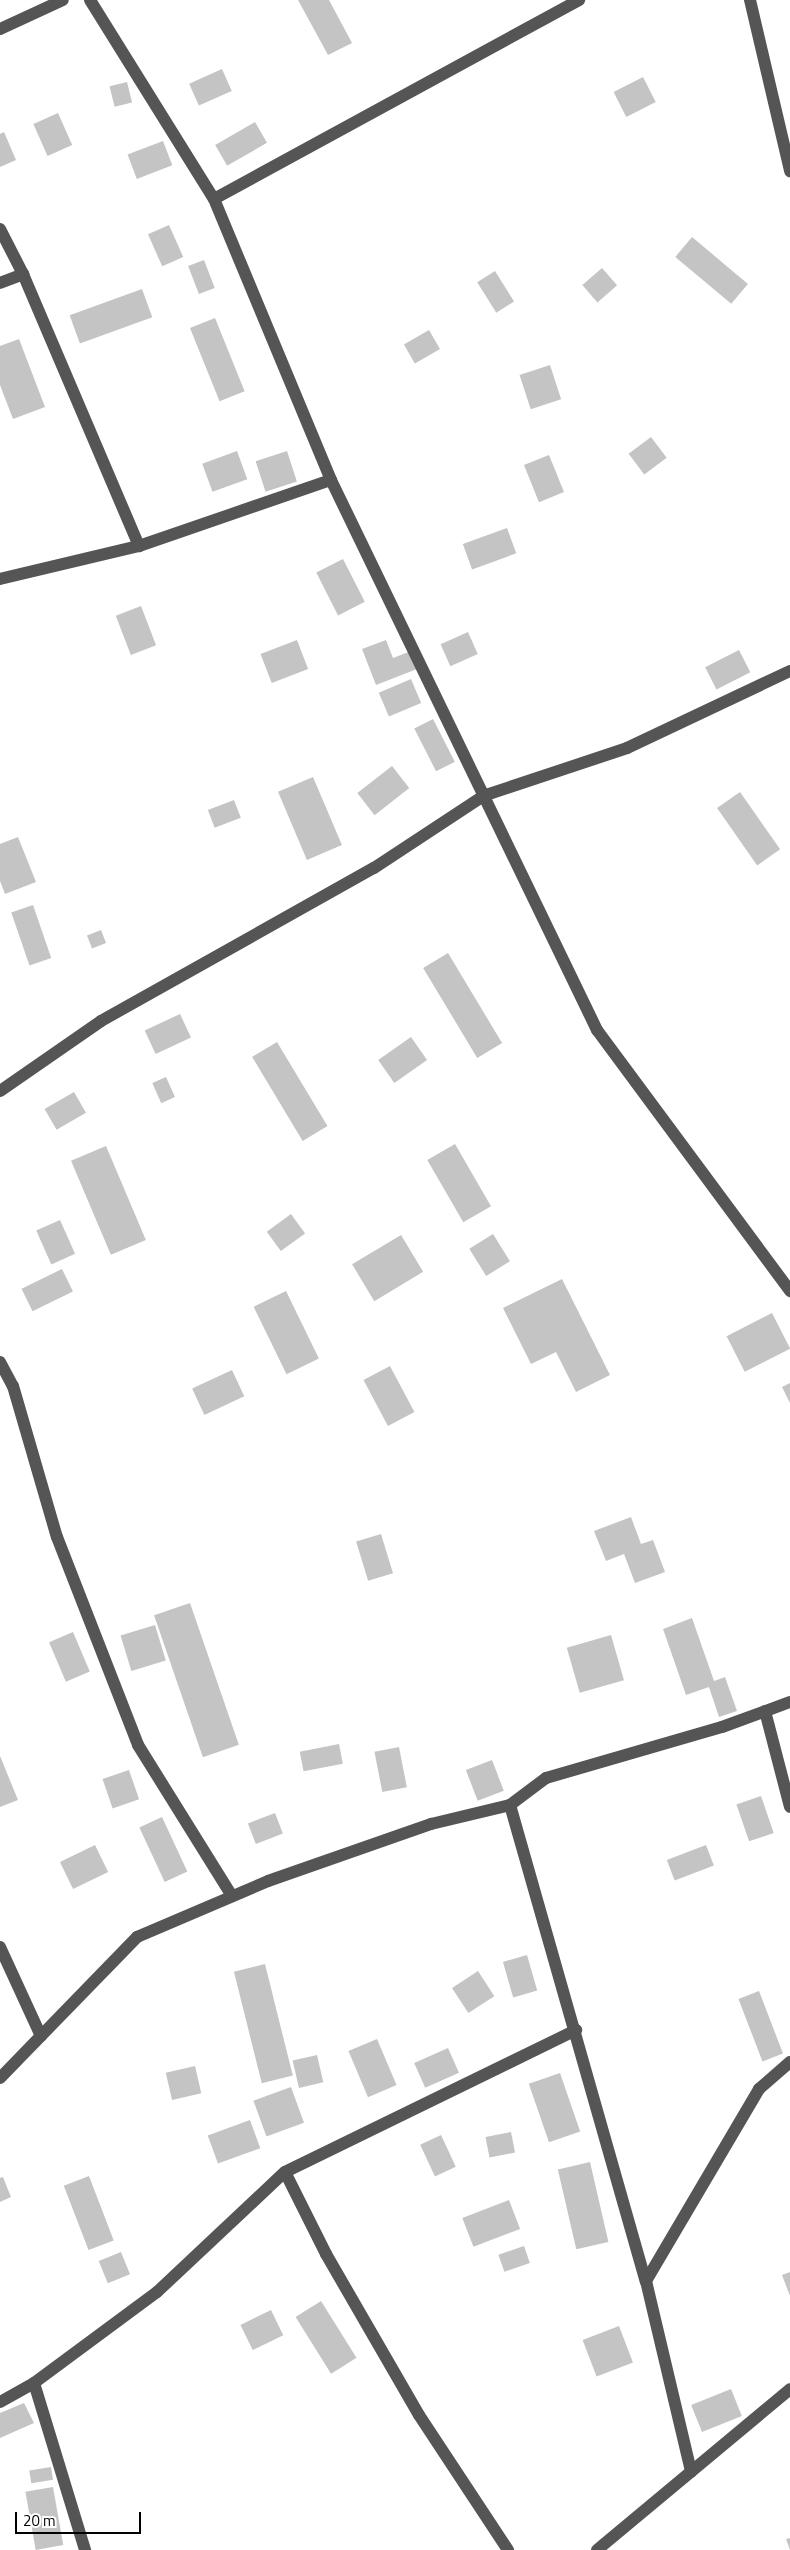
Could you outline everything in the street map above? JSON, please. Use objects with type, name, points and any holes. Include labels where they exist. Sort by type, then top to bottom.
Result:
[{"type":"street","points":[[0,29],[63,0]]},
{"type":"street","points":[[90,0],[214,198],[331,480],[597,1030],[790,1291]]},
{"type":"street","points":[[214,198],[579,0]]},
{"type":"street","points":[[750,0],[790,171]]},
{"type":"street","points":[[0,229],[23,274],[139,546]]},
{"type":"street","points":[[0,283],[23,274]]},
{"type":"street","points":[[0,579],[139,546],[331,480]]},
{"type":"street","points":[[0,1091],[101,1021],[374,868],[483,796],[627,748],[790,671]]},
{"type":"street","points":[[0,1362],[13,1386],[57,1537],[138,1745],[232,1896]]},
{"type":"street","points":[[0,2078],[136,1937],[232,1896],[431,1824],[510,1805],[546,1778],[790,1702]]},
{"type":"street","points":[[765,1711],[790,1807]]},
{"type":"street","points":[[510,1805],[576,2030],[646,2281],[691,2472]]},
{"type":"street","points":[[0,1947],[42,2036]]},
{"type":"street","points":[[0,2402],[34,2383],[157,2292],[285,2172],[576,2030]]},
{"type":"street","points":[[646,2281],[758,2089],[790,2062]]},
{"type":"street","points":[[285,2172],[326,2254],[419,2415],[508,2550]]},
{"type":"street","points":[[34,2383],[85,2550]]},
{"type":"street","points":[[597,2550],[790,2389]]},
{"type":"building","points":[[298,0],[329,0],[352,43],[328,55]]},
{"type":"building","points":[[222,69],[232,91],[199,106],[189,84]]},
{"type":"building","points":[[643,77],[656,102],[626,117],[614,92]]},
{"type":"building","points":[[127,82],[132,102],[115,107],[110,86]]},
{"type":"building","points":[[58,113],[72,145],[48,156],[33,124]]},
{"type":"building","points":[[255,122],[267,143],[227,166],[215,145]]},
{"type":"building","points":[[4,132],[16,160],[0,167],[0,134]]},
{"type":"building","points":[[163,141],[172,165],[137,179],[128,155]]},
{"type":"building","points":[[169,225],[183,257],[162,266],[148,234]]},
{"type":"building","points":[[692,237],[748,284],[731,304],[675,257]]},
{"type":"building","points":[[204,260],[215,288],[199,294],[188,266]]},
{"type":"building","points":[[602,268],[617,285],[597,302],[582,285]]},
{"type":"building","points":[[495,271],[514,302],[496,313],[477,282]]},
{"type":"building","points":[[142,289],[152,317],[80,344],[70,315]]},
{"type":"building","points":[[215,318],[245,391],[220,401],[190,328]]},
{"type":"building","points":[[429,330],[440,349],[415,364],[404,344]]},
{"type":"building","points":[[19,339],[45,407],[13,419],[0,385],[0,346]]},
{"type":"building","points":[[550,365],[561,399],[531,409],[520,375]]},
{"type":"building","points":[[651,437],[667,458],[644,475],[629,454]]},
{"type":"building","points":[[237,451],[247,479],[212,492],[202,464]]},
{"type":"building","points":[[287,451],[297,481],[266,492],[256,461]]},
{"type":"building","points":[[549,455],[564,492],[539,502],[524,465]]},
{"type":"building","points":[[507,528],[516,553],[472,569],[463,544]]},
{"type":"building","points":[[343,559],[365,602],[338,615],[316,573]]},
{"type":"building","points":[[141,606],[156,645],[131,655],[116,616]]},
{"type":"building","points":[[468,632],[478,654],[450,666],[441,644]]},
{"type":"building","points":[[297,640],[308,669],[272,683],[261,654]]},
{"type":"building","points":[[386,640],[393,658],[411,651],[417,669],[376,685],[362,649]]},
{"type":"building","points":[[739,650],[750,672],[716,690],[705,667]]},
{"type":"building","points":[[411,679],[421,703],[389,717],[379,693]]},
{"type":"building","points":[[433,719],[455,762],[436,771],[414,729]]},
{"type":"building","points":[[392,766],[409,788],[375,815],[357,793]]},
{"type":"building","points":[[313,777],[342,845],[307,860],[278,792]]},
{"type":"building","points":[[740,792],[780,849],[757,865],[717,808]]},
{"type":"building","points":[[234,800],[241,818],[215,828],[208,810]]},
{"type":"building","points":[[18,837],[36,882],[5,894],[0,881],[0,844]]},
{"type":"building","points":[[33,905],[51,958],[29,965],[11,912]]},
{"type":"building","points":[[101,930],[106,943],[92,948],[87,935]]},
{"type":"building","points":[[448,953],[502,1043],[477,1058],[423,968]]},
{"type":"building","points":[[180,1014],[191,1038],[156,1054],[145,1030]]},
{"type":"building","points":[[411,1037],[427,1060],[394,1083],[378,1060]]},
{"type":"building","points":[[277,1042],[327,1126],[303,1141],[252,1057]]},
{"type":"building","points":[[166,1077],[175,1097],[161,1103],[152,1083]]},
{"type":"building","points":[[74,1092],[86,1113],[57,1130],[45,1109]]},
{"type":"building","points":[[455,1144],[491,1206],[463,1222],[427,1160]]},
{"type":"building","points":[[106,1146],[146,1240],[111,1255],[71,1161]]},
{"type":"building","points":[[291,1214],[305,1233],[281,1251],[267,1232]]},
{"type":"building","points":[[60,1220],[75,1254],[51,1264],[36,1231]]},
{"type":"building","points":[[493,1234],[510,1261],[486,1276],[469,1249]]},
{"type":"building","points":[[401,1235],[423,1272],[374,1301],[352,1264]]},
{"type":"building","points":[[62,1269],[73,1291],[33,1311],[22,1289]]},
{"type":"building","points":[[562,1279],[610,1375],[576,1392],[556,1352],[531,1364],[503,1308]]},
{"type":"building","points":[[286,1291],[319,1358],[287,1374],[254,1307]]},
{"type":"building","points":[[772,1313],[790,1349],[745,1372],[727,1336]]},
{"type":"building","points":[[390,1366],[414,1412],[388,1426],[364,1380]]},
{"type":"building","points":[[232,1370],[244,1396],[204,1415],[192,1389]]},
{"type":"building","points":[[790,1383],[790,1403],[782,1387]]},
{"type":"building","points":[[631,1517],[641,1544],[653,1540],[665,1572],[635,1583],[624,1554],[606,1561],[594,1531]]},
{"type":"building","points":[[381,1534],[393,1573],[368,1581],[356,1542]]},
{"type":"building","points":[[190,1603],[239,1745],[203,1757],[154,1615]]},
{"type":"building","points":[[692,1618],[714,1681],[725,1677],[737,1711],[719,1717],[709,1687],[686,1695],[663,1629]]},
{"type":"building","points":[[155,1625],[166,1660],[131,1671],[121,1636]]},
{"type":"building","points":[[73,1632],[90,1672],[66,1682],[49,1642]]},
{"type":"building","points":[[611,1635],[624,1680],[580,1693],[567,1648]]},
{"type":"building","points":[[339,1744],[343,1764],[304,1771],[300,1752]]},
{"type":"building","points":[[399,1747],[407,1787],[382,1792],[374,1752]]},
{"type":"building","points":[[0,1756],[18,1800],[0,1807]]},
{"type":"building","points":[[492,1760],[504,1791],[478,1801],[466,1770]]},
{"type":"building","points":[[129,1770],[139,1799],[113,1808],[103,1779]]},
{"type":"building","points":[[761,1796],[774,1833],[749,1841],[736,1804]]},
{"type":"building","points":[[275,1813],[283,1834],[256,1844],[248,1823]]},
{"type":"building","points":[[162,1817],[187,1871],[165,1882],[139,1828]]},
{"type":"building","points":[[95,1845],[108,1872],[73,1889],[60,1862]]},
{"type":"building","points":[[706,1845],[714,1866],[675,1881],[667,1860]]},
{"type":"building","points":[[527,1955],[537,1991],[513,1997],[503,1962]]},
{"type":"building","points":[[265,1964],[293,2076],[262,2083],[234,1972]]},
{"type":"building","points":[[478,1971],[494,1996],[468,2013],[452,1988]]},
{"type":"building","points":[[759,1991],[783,2054],[762,2061],[738,1999]]},
{"type":"building","points":[[377,2039],[397,2085],[368,2097],[348,2051]]},
{"type":"building","points":[[448,2048],[459,2073],[425,2088],[414,2063]]},
{"type":"building","points":[[317,2055],[323,2082],[299,2088],[293,2061]]},
{"type":"building","points":[[195,2066],[201,2093],[172,2100],[166,2073]]},
{"type":"building","points":[[560,2073],[580,2132],[549,2142],[529,2084]]},
{"type":"building","points":[[291,2087],[304,2123],[266,2136],[253,2101]]},
{"type":"building","points":[[250,2120],[260,2148],[218,2164],[208,2135]]},
{"type":"building","points":[[511,2132],[515,2153],[489,2158],[485,2137]]},
{"type":"building","points":[[441,2135],[456,2167],[435,2176],[420,2145]]},
{"type":"building","points":[[590,2162],[608,2242],[576,2249],[558,2169]]},
{"type":"building","points":[[89,2176],[114,2240],[89,2250],[64,2186]]},
{"type":"building","points":[[3,2177],[11,2197],[0,2202],[0,2178]]},
{"type":"building","points":[[509,2200],[520,2229],[473,2247],[462,2218]]},
{"type":"building","points":[[524,2246],[530,2263],[504,2272],[498,2255]]},
{"type":"building","points":[[121,2252],[130,2274],[108,2283],[99,2261]]},
{"type":"building","points":[[790,2272],[790,2296],[782,2275]]},
{"type":"building","points":[[321,2301],[357,2358],[331,2374],[296,2317]]},
{"type":"building","points":[[271,2310],[283,2335],[253,2350],[240,2325]]},
{"type":"building","points":[[619,2326],[633,2362],[597,2376],[583,2340]]},
{"type":"building","points":[[731,2389],[742,2416],[702,2432],[691,2405]]},
{"type":"building","points":[[24,2403],[34,2423],[0,2438],[0,2413]]},
{"type":"building","points":[[51,2467],[53,2480],[31,2483],[29,2470]]},
{"type":"building","points":[[53,2487],[63,2545],[36,2550],[25,2492]]},
{"type":"building","points":[[790,2538],[790,2550],[786,2539]]}]
